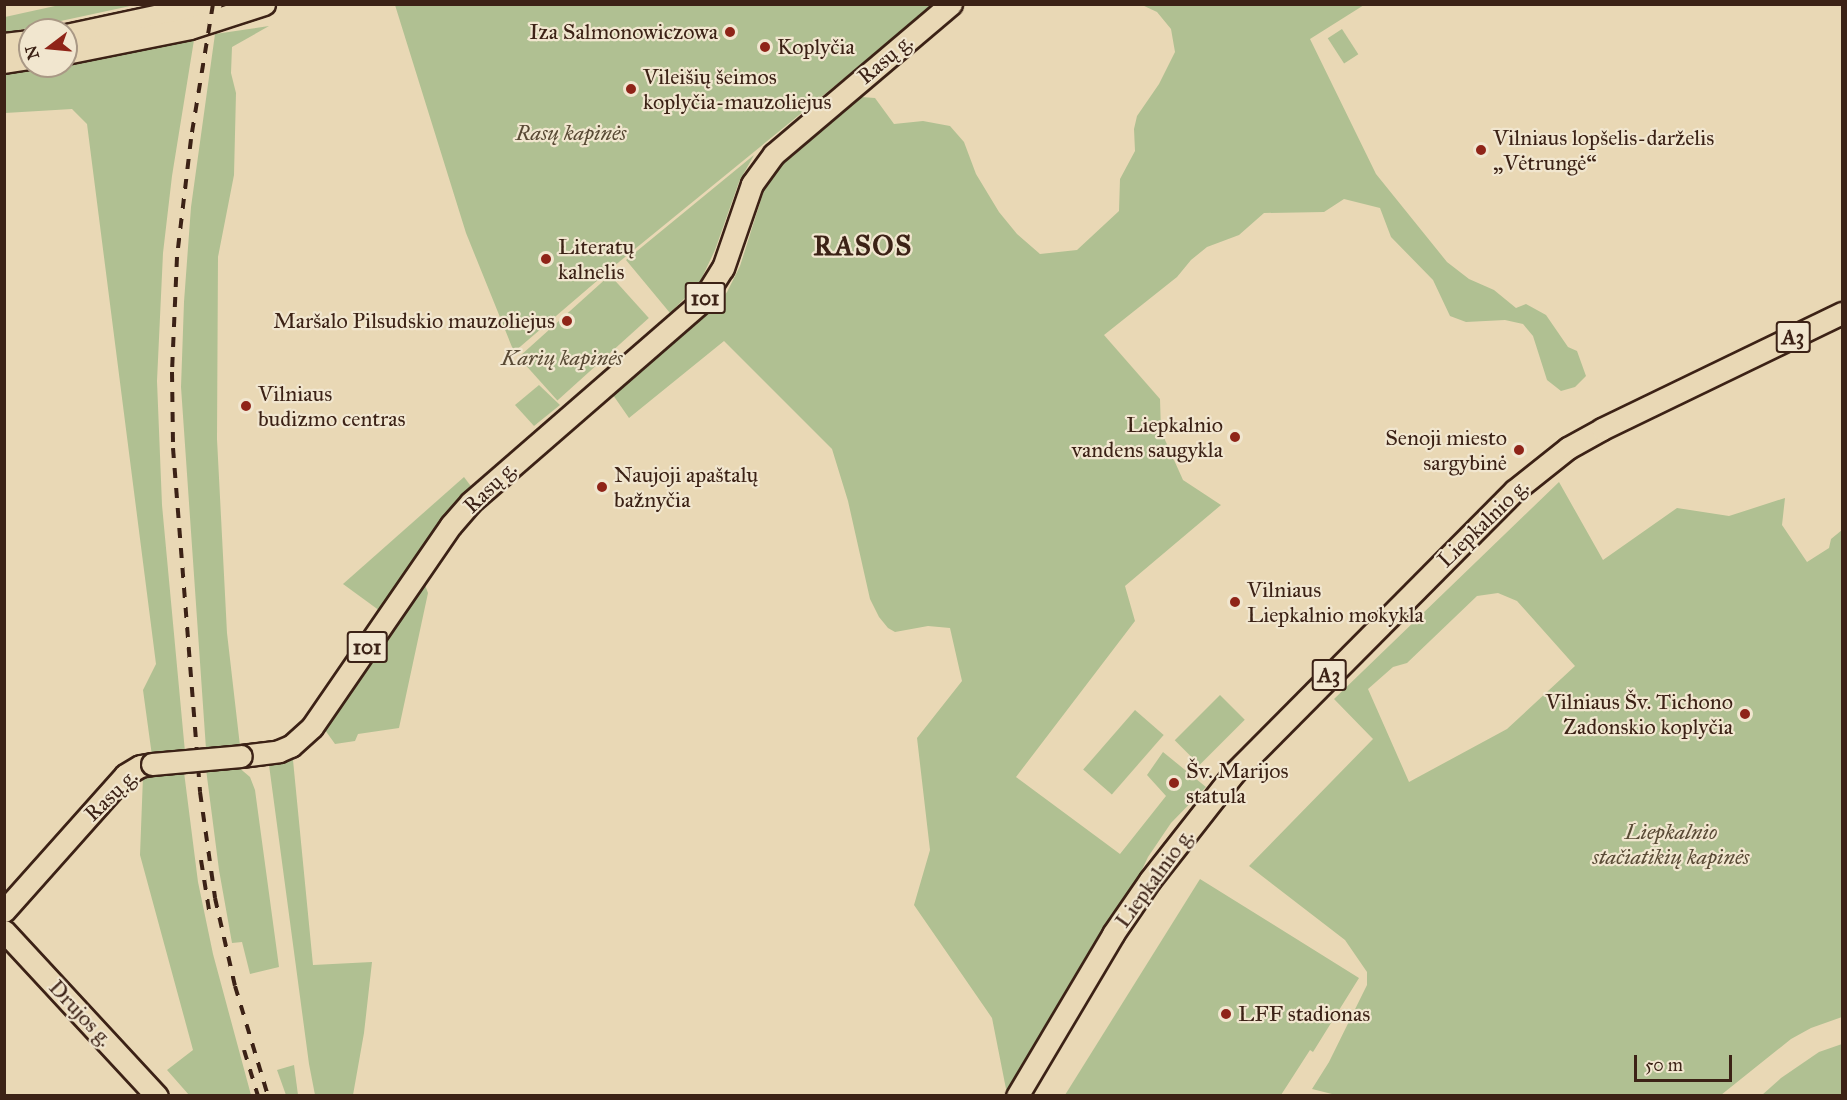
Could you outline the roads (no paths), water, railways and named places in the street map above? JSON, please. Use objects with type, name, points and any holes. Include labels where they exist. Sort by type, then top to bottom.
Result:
[{"type":"main road","points":[[78,32],[210,4]]},
{"type":"main road","points":[[78,51],[190,28],[264,4]]},
{"type":"main road","name":"Rasų g.","points":[[4,911],[125,775],[140,766],[279,751],[291,746],[312,727],[451,525],[471,502],[702,301],[723,268],[752,184],[774,154],[951,4]]},
{"type":"main road","name":"Liepkalnio g.","points":[[1017,1095],[1131,907],[1233,774],[1514,491],[1568,448],[1602,429],[1842,313]]},
{"type":"main road","name":"Drujos g.","points":[[4,931],[157,1095]]},
{"type":"railway","points":[[213,4],[191,139],[177,257],[172,372],[173,448],[200,792],[215,898],[235,986],[268,1096]]},
{"type":"railway","points":[[201,860],[210,916]]},
{"type":"railway","points":[[244,1050],[258,1096]]},
{"type":"place","name":"Iza Salmonowiczowa","points":[[730,32]]},
{"type":"place","name":"Koplyčia","points":[[765,47]]},
{"type":"place","name":"Vileišių šeimos koplyčia-mauzoliejus","points":[[631,89]]},
{"type":"place","name":"Vilniaus lopšelis-darželis „Vėtrungė“","points":[[1481,150]]},
{"type":"place","name":"Literatų kalnelis","points":[[546,259]]},
{"type":"place","name":"Maršalo Pilsudskio mauzoliejus","points":[[567,321]]},
{"type":"place","name":"Vilniaus budizmo centras","points":[[246,406]]},
{"type":"place","name":"Liepkalnio vandens saugykla","points":[[1235,437]]},
{"type":"place","name":"Senoji miesto sargybinė","points":[[1519,450]]},
{"type":"place","name":"Naujoji apaštalų bažnyčia","points":[[602,487]]},
{"type":"place","name":"Vilniaus Liepkalnio mokykla","points":[[1235,602]]},
{"type":"place","name":"Vilniaus Šv. Tichono Zadonskio koplyčia","points":[[1745,714]]},
{"type":"place","name":"Šv. Marijos statula","points":[[1174,783]]},
{"type":"place","name":"LFF stadionas","points":[[1226,1014]]},
{"type":"district","name":"RASOS","points":[[863,246]]},
{"type":"park label","name":"Rasų kapinės","points":[[571,133]]},
{"type":"park label","name":"Karių kapinės","points":[[562,358]]},
{"type":"park label","name":"Liepkalnio stačiatikių kapinės","points":[[1671,844]]}]
